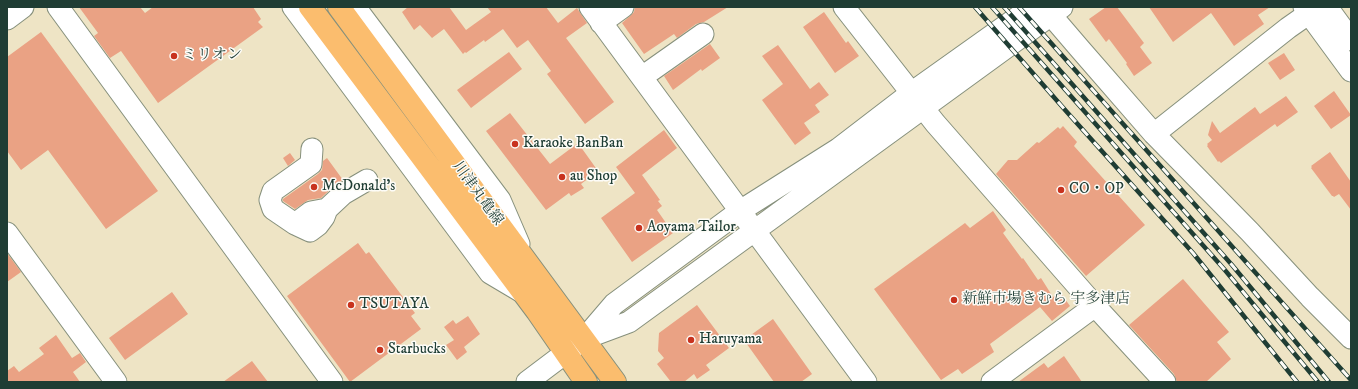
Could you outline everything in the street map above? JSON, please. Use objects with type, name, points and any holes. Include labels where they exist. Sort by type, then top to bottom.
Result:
[{"type":"main road","name":"川津丸亀線","points":[[310,7],[522,292],[586,382]]},
{"type":"main road","name":"川津丸亀線","points":[[338,7],[615,382]]},
{"type":"street","points":[[7,19],[23,7]]},
{"type":"street","points":[[58,7],[332,382]]},
{"type":"street","points":[[293,7],[490,273],[522,292]]},
{"type":"street","points":[[355,7],[500,200],[526,261]]},
{"type":"street","points":[[623,7],[596,15],[866,382]]},
{"type":"street","points":[[844,7],[917,101],[1095,306],[1165,382]]},
{"type":"street","points":[[584,339],[629,322],[754,231],[1032,7]]},
{"type":"street","points":[[1314,9],[1351,40]]},
{"type":"street","points":[[1314,9],[1351,71]]},
{"type":"street","points":[[1154,134],[1314,9]]},
{"type":"street","points":[[527,382],[584,339],[614,304],[740,211],[917,101],[1052,10],[1154,134],[1351,338]]},
{"type":"street","points":[[642,77],[703,34]]},
{"type":"street","points":[[312,150],[311,164],[273,191],[270,200],[273,209],[295,224],[311,212],[327,209],[343,194],[367,180]]},
{"type":"street","points":[[7,233],[116,382]]},
{"type":"street","points":[[992,382],[1095,306]]},
{"type":"building","name":"ミリオン","points":[[79,7],[140,7],[145,13],[153,7],[253,7],[261,19],[258,22],[263,27],[158,103],[121,51],[110,58],[94,36],[98,33]]},
{"type":"building","points":[[408,7],[449,7],[466,30],[491,12],[487,7],[546,7],[558,23],[577,8],[587,23],[566,38],[614,102],[585,124],[547,74],[551,71],[528,40],[517,48],[503,29],[485,42],[484,40],[463,54],[444,29],[432,38],[420,25],[414,30],[402,12]]},
{"type":"building","points":[[635,7],[728,7],[704,22],[696,24],[677,38],[674,34],[644,54],[622,23],[634,12]]},
{"type":"building","points":[[1106,7],[1117,7],[1144,43],[1140,47],[1152,63],[1134,76],[1126,64],[1127,63],[1109,39],[1106,42],[1089,19]]},
{"type":"building","points":[[1149,7],[1270,7],[1258,15],[1264,24],[1234,46],[1211,13],[1173,42]]},
{"type":"building","points":[[824,12],[846,43],[848,41],[859,56],[835,73],[803,27]]},
{"type":"building","points":[[41,32],[158,191],[106,229],[48,150],[21,170],[7,151],[7,57]]},
{"type":"building","points":[[710,44],[720,58],[702,71],[701,69],[673,90],[664,76]]},
{"type":"building","points":[[778,45],[810,89],[819,82],[829,95],[815,105],[820,112],[804,123],[811,133],[795,145],[762,100],[783,84],[762,56]]},
{"type":"building","points":[[509,52],[522,69],[471,108],[457,90]]},
{"type":"building","points":[[1284,53],[1295,70],[1280,80],[1268,63]]},
{"type":"building","points":[[1334,91],[1351,115],[1331,129],[1314,106]]},
{"type":"building","points":[[1286,96],[1298,112],[1277,127],[1275,124],[1221,163],[1219,161],[1218,162],[1207,146],[1207,144],[1212,140],[1208,135],[1212,121],[1220,133],[1255,107],[1260,114]]},
{"type":"building","points":[[510,113],[550,164],[578,143],[598,171],[581,184],[584,188],[571,196],[569,193],[546,210],[486,131]]},
{"type":"building","name":"CO・OP","points":[[1063,126],[1077,142],[1074,146],[1145,225],[1086,276],[996,174],[1008,160],[1017,160],[1037,142],[1039,143],[1058,127],[1060,129]]},
{"type":"building","points":[[664,130],[677,148],[642,175],[660,200],[658,201],[662,206],[657,210],[673,233],[632,262],[601,218],[635,193],[616,167]]},
{"type":"building","points":[[1330,152],[1351,182],[1351,210],[1339,194],[1334,197],[1332,196],[1311,168],[1311,166]]},
{"type":"building","points":[[290,153],[295,160],[288,166],[283,158]]},
{"type":"building","points":[[327,158],[343,180],[321,198],[308,200],[295,209],[283,201],[283,199],[318,174],[322,170],[323,161]]},
{"type":"building","name":"新鮮市場きむら 宇多津店","points":[[993,211],[1006,230],[1003,233],[1038,280],[1041,278],[1053,297],[1060,292],[1070,306],[1052,321],[1040,307],[990,344],[994,352],[962,374],[958,369],[941,380],[874,289],[965,223],[970,228]]},
{"type":"building","name":"TSUTAYA","points":[[358,243],[366,254],[369,252],[415,313],[411,316],[421,329],[350,382],[287,296]]},
{"type":"building","points":[[7,253],[21,272],[7,282]]},
{"type":"building","points":[[1183,279],[1229,332],[1217,342],[1231,359],[1206,382],[1177,382],[1174,374],[1129,325]]},
{"type":"building","points":[[172,292],[188,314],[125,360],[109,338]]},
{"type":"building","name":"Haruyama","points":[[697,305],[729,348],[706,365],[710,370],[697,379],[694,374],[684,382],[671,382],[657,364],[664,358],[658,351],[659,333]]},
{"type":"building","points":[[468,316],[480,334],[464,347],[467,352],[457,360],[446,345],[454,340],[444,327],[453,320],[456,324]]},
{"type":"building","points":[[773,319],[812,374],[801,382],[774,382],[744,340]]},
{"type":"building","points":[[56,335],[72,358],[80,353],[86,362],[73,372],[80,382],[7,382],[7,371],[14,366],[19,372],[44,354],[39,348]]},
{"type":"building","points":[[1064,356],[1082,382],[1018,382],[1044,363],[1048,368]]},
{"type":"building","points":[[252,361],[268,382],[223,382]]},
{"type":"railway","points":[[975,7],[1193,253],[1297,382]]},
{"type":"railway","points":[[992,7],[1224,269],[1318,382]]},
{"type":"railway","points":[[1004,7],[1232,265],[1329,382]]},
{"type":"railway","points":[[1019,7],[1351,380]]},
{"type":"place","name":"ミリオン","points":[[174,56]]},
{"type":"place","name":"Karaoke BanBan","points":[[515,144]]},
{"type":"place","name":"au Shop","points":[[562,177]]},
{"type":"place","name":"McDonald's","points":[[314,187]]},
{"type":"place","name":"CO・OP","points":[[1061,190]]},
{"type":"place","name":"Aoyama Tailor","points":[[639,228]]},
{"type":"place","name":"新鮮市場きむら 宇多津店","points":[[954,300]]},
{"type":"place","name":"TSUTAYA","points":[[351,305]]},
{"type":"place","name":"Haruyama","points":[[691,340]]},
{"type":"place","name":"Starbucks","points":[[380,350]]}]
